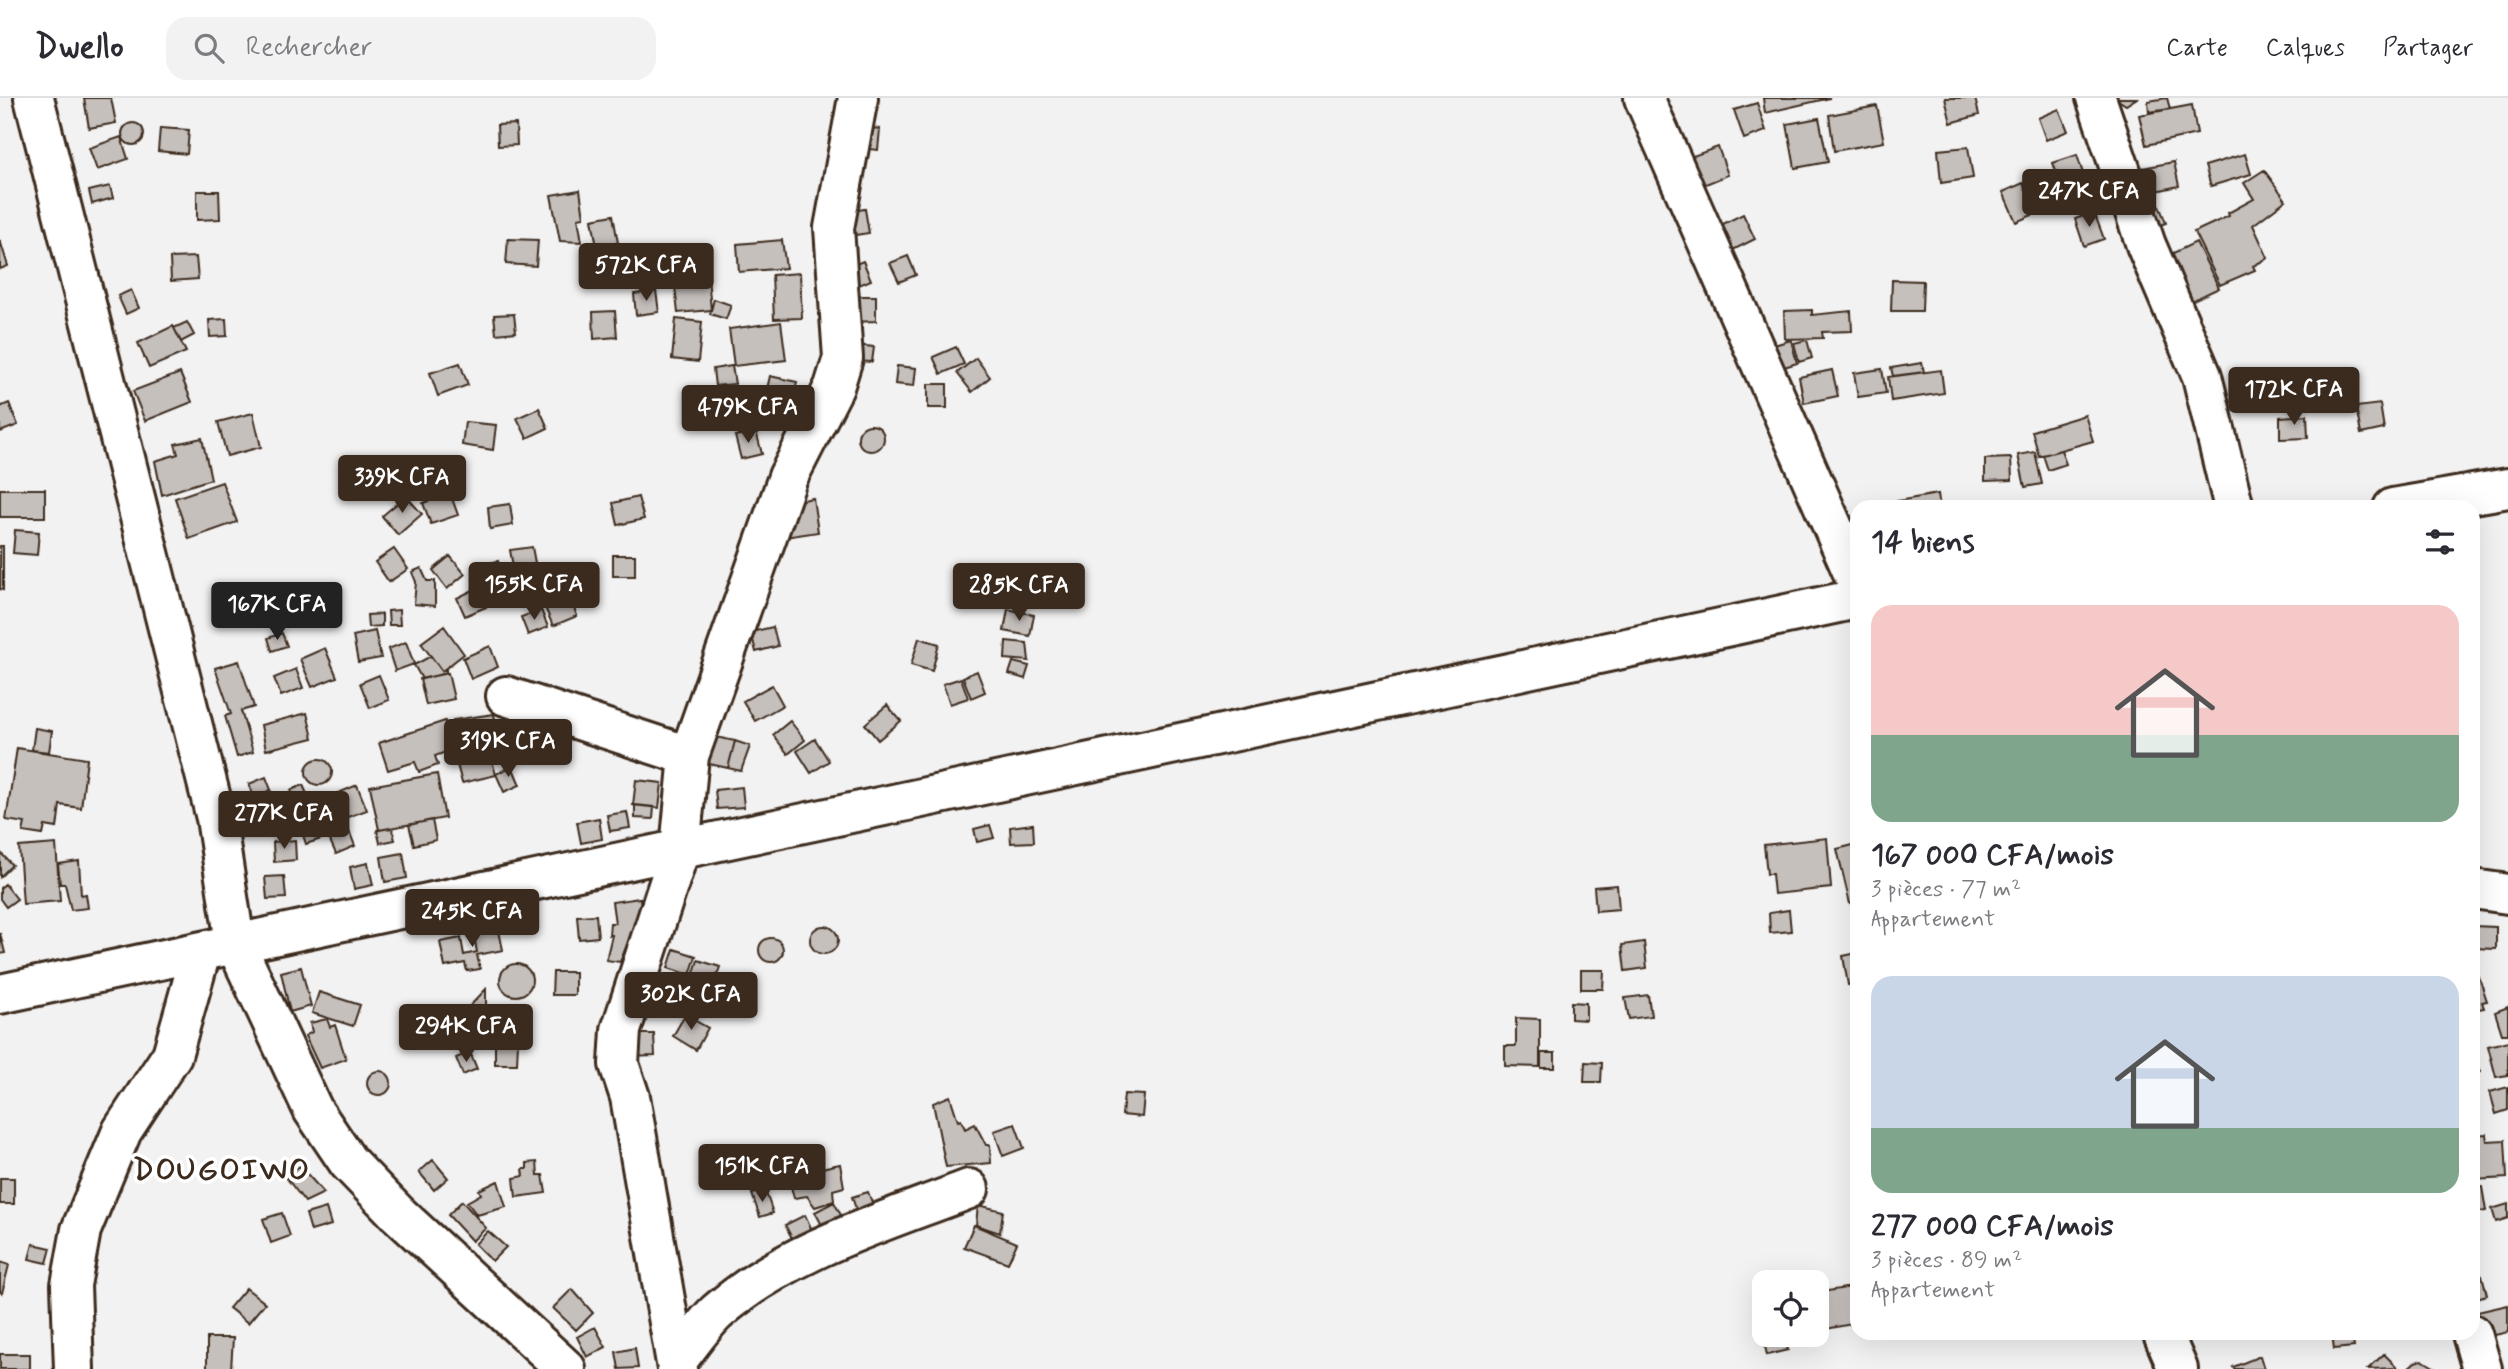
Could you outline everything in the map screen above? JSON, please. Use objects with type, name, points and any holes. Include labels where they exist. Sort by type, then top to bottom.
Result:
[{"type":"street","points":[[34,98],[216,818],[218,947],[172,1055],[122,1131],[82,1230],[71,1285],[74,1369]]},
{"type":"street","points":[[676,1366],[630,1097],[620,1064],[621,1030],[681,849],[689,756],[788,477],[834,387],[843,358],[835,228],[858,98]]},
{"type":"street","points":[[1644,98],[1850,566]]},
{"type":"street","points":[[2096,98],[2142,235],[2202,376],[2232,500]]},
{"type":"street","points":[[2439,500],[2508,488]]},
{"type":"street","points":[[0,994],[1850,600]]},
{"type":"street","points":[[506,696],[689,756]]},
{"type":"street","points":[[2480,890],[2508,894]]},
{"type":"street","points":[[218,947],[313,1110],[348,1162],[398,1214],[566,1369]]},
{"type":"street","points":[[676,1366],[717,1312],[764,1278],[824,1245],[969,1189]]},
{"type":"street","points":[[2166,1340],[2178,1369]]},
{"type":"street","points":[[2474,1340],[2482,1369]]},
{"type":"building","points":[[84,98],[111,98],[116,123],[89,128]]},
{"type":"building","points":[[1763,98],[1830,98],[1765,113]]},
{"type":"building","points":[[1945,98],[1975,98],[1979,115],[1951,123]]},
{"type":"building","points":[[2115,98],[2137,98],[2126,105]]},
{"type":"building","points":[[2167,98],[2170,109],[2149,112],[2148,101]]},
{"type":"building","points":[[1757,103],[1766,131],[1744,139],[1734,110]]},
{"type":"building","points":[[2192,105],[2197,134],[2146,145],[2139,115]]},
{"type":"building","points":[[1877,106],[1884,142],[1834,151],[1829,115]]},
{"type":"building","points":[[2059,109],[2068,131],[2046,140],[2038,118]]},
{"type":"building","points":[[1819,118],[1828,162],[1795,168],[1787,124]]},
{"type":"building","points":[[133,123],[141,126],[144,134],[141,142],[133,145],[125,142],[122,134],[125,126]]},
{"type":"building","points":[[516,124],[517,145],[498,146],[497,125]]},
{"type":"building","points":[[854,126],[880,129],[878,150],[852,147]]},
{"type":"building","points":[[160,128],[189,130],[187,154],[158,151]]},
{"type":"building","points":[[121,137],[128,159],[97,170],[89,148]]},
{"type":"building","points":[[1718,147],[1728,175],[1701,186],[1690,157]]},
{"type":"building","points":[[1968,147],[1973,178],[1941,183],[1938,150]]},
{"type":"building","points":[[2245,154],[2251,174],[2211,186],[2205,166]]},
{"type":"building","points":[[2077,155],[2086,183],[2063,191],[2053,163]]},
{"type":"building","points":[[2174,162],[2179,186],[2147,193],[2142,168]]},
{"type":"building","points":[[2264,170],[2286,200],[2253,225],[2268,258],[2253,266],[2255,270],[2220,285],[2194,232],[2229,216],[2228,213],[2254,199],[2244,183]]},
{"type":"building","points":[[2035,179],[2048,202],[2036,209],[2024,184]]},
{"type":"building","points":[[2023,183],[2037,213],[2016,222],[2003,192]]},
{"type":"building","points":[[110,186],[113,198],[92,204],[89,191]]},
{"type":"building","points":[[580,190],[584,217],[578,218],[582,242],[560,241],[551,195]]},
{"type":"building","points":[[197,191],[219,191],[220,219],[197,220]]},
{"type":"building","points":[[2089,191],[2091,202],[2086,209],[2076,211],[2070,208],[2066,201]]},
{"type":"building","points":[[2157,200],[2166,223],[2142,232],[2133,208]]},
{"type":"building","points":[[865,209],[869,233],[842,237],[838,213]]},
{"type":"building","points":[[2094,212],[2104,239],[2084,246],[2075,219]]},
{"type":"building","points":[[1743,214],[1755,239],[1733,250],[1721,225]]},
{"type":"building","points":[[613,215],[618,243],[597,247],[592,219]]},
{"type":"building","points":[[508,239],[538,240],[536,266],[506,264]]},
{"type":"building","points":[[0,240],[8,266],[0,269]]},
{"type":"building","points":[[782,240],[786,268],[739,272],[737,244]]},
{"type":"building","points":[[2196,242],[2219,288],[2187,303],[2165,257]]},
{"type":"building","points":[[706,254],[711,310],[678,313],[672,259]]},
{"type":"building","points":[[908,256],[916,275],[899,282],[890,263]]},
{"type":"building","points":[[196,257],[198,279],[171,281],[170,258]]},
{"type":"building","points":[[863,261],[871,280],[852,288],[844,269]]},
{"type":"building","points":[[800,273],[802,318],[774,319],[772,275]]},
{"type":"building","points":[[1892,280],[1923,281],[1922,311],[1891,311]]},
{"type":"building","points":[[131,290],[139,308],[126,314],[118,296]]},
{"type":"building","points":[[656,291],[659,312],[636,315],[634,294]]},
{"type":"building","points":[[854,296],[876,296],[876,321],[853,322]]},
{"type":"building","points":[[714,299],[731,305],[726,319],[710,314]]},
{"type":"building","points":[[1812,310],[1812,315],[1851,311],[1852,331],[1822,332],[1823,338],[1785,339],[1784,311]]},
{"type":"building","points":[[615,311],[617,337],[594,339],[593,312]]},
{"type":"building","points":[[514,314],[516,332],[496,334],[494,315]]},
{"type":"building","points":[[226,319],[227,336],[210,337],[209,320]]},
{"type":"building","points":[[676,319],[702,322],[698,362],[672,359]]},
{"type":"building","points":[[187,322],[194,335],[181,342],[174,328]]},
{"type":"building","points":[[781,322],[786,360],[734,366],[729,329]]},
{"type":"building","points":[[173,326],[186,352],[149,368],[138,343]]},
{"type":"building","points":[[1791,340],[1797,363],[1781,368],[1774,345]]},
{"type":"building","points":[[1807,340],[1812,358],[1799,362],[1794,343]]},
{"type":"building","points":[[855,345],[874,347],[872,362],[854,361]]},
{"type":"building","points":[[956,347],[964,364],[941,374],[933,357]]},
{"type":"building","points":[[976,358],[990,377],[972,392],[957,373]]},
{"type":"building","points":[[460,363],[468,385],[438,396],[430,373]]},
{"type":"building","points":[[1922,363],[1924,372],[1893,376],[1891,368]]},
{"type":"building","points":[[732,366],[735,384],[715,386],[713,369]]},
{"type":"building","points":[[897,366],[916,368],[914,386],[895,384]]},
{"type":"building","points":[[1882,369],[1886,393],[1858,397],[1854,373]]},
{"type":"building","points":[[1832,370],[1838,396],[1804,403],[1799,377]]},
{"type":"building","points":[[1941,370],[1944,393],[1891,401],[1888,377]]},
{"type":"building","points":[[180,373],[192,402],[145,421],[133,391]]},
{"type":"building","points":[[770,376],[797,382],[791,409],[764,402]]},
{"type":"building","points":[[2301,380],[2307,401],[2288,406],[2283,386]]},
{"type":"building","points":[[928,384],[947,384],[947,408],[928,408]]},
{"type":"building","points":[[9,403],[18,425],[0,432],[0,407]]},
{"type":"building","points":[[2380,404],[2384,429],[2361,434],[2356,407]]},
{"type":"building","points":[[539,408],[548,428],[527,438],[517,418]]},
{"type":"building","points":[[253,413],[261,447],[227,456],[218,422]]},
{"type":"building","points":[[2085,415],[2093,441],[2039,456],[2032,431]]},
{"type":"building","points":[[2307,415],[2308,438],[2280,439],[2280,417]]},
{"type":"building","points":[[465,422],[496,425],[493,450],[462,445]]},
{"type":"building","points":[[871,425],[880,429],[884,438],[880,447],[871,451],[862,447],[858,438],[862,429]]},
{"type":"building","points":[[756,431],[762,454],[741,459],[735,436]]},
{"type":"building","points":[[202,438],[211,479],[162,495],[155,461],[178,454],[175,444]]},
{"type":"building","points":[[2061,450],[2066,464],[2048,470],[2043,455]]},
{"type":"building","points":[[2035,452],[2042,484],[2025,487],[2018,455]]},
{"type":"building","points":[[2011,458],[2012,480],[1985,481],[1985,459]]},
{"type":"building","points":[[222,482],[237,522],[189,539],[175,498]]},
{"type":"building","points":[[0,489],[45,489],[45,517],[0,517]]},
{"type":"building","points":[[802,491],[803,500],[813,498],[818,532],[785,537]]},
{"type":"building","points":[[450,493],[458,515],[431,524],[423,503]]},
{"type":"building","points":[[1938,494],[1939,500],[1903,500]]},
{"type":"building","points":[[406,496],[422,514],[398,535],[382,516]]},
{"type":"building","points":[[638,497],[644,519],[618,525],[613,503]]},
{"type":"building","points":[[510,504],[513,525],[490,529],[488,507]]},
{"type":"building","points":[[15,530],[39,532],[37,555],[13,553]]},
{"type":"building","points":[[0,546],[3,546],[3,590],[0,589]]},
{"type":"building","points":[[532,547],[536,568],[514,572],[510,550]]},
{"type":"building","points":[[394,549],[408,569],[389,582],[375,562]]},
{"type":"building","points":[[613,555],[635,555],[635,576],[613,576]]},
{"type":"building","points":[[450,556],[465,574],[447,589],[433,570]]},
{"type":"building","points":[[498,561],[502,580],[483,583],[480,565]]},
{"type":"building","points":[[421,568],[427,581],[435,581],[435,606],[414,604],[416,582],[412,572]]},
{"type":"building","points":[[477,588],[486,607],[465,616],[457,598]]},
{"type":"building","points":[[568,593],[577,616],[553,626],[543,603]]},
{"type":"building","points":[[1008,609],[1034,615],[1030,636],[1004,631]]},
{"type":"building","points":[[399,610],[400,625],[389,625],[388,611]]},
{"type":"building","points":[[541,610],[548,627],[528,635],[521,617]]},
{"type":"building","points":[[382,614],[382,626],[368,627],[367,615]]},
{"type":"building","points":[[444,626],[464,654],[442,671],[421,643]]},
{"type":"building","points":[[773,627],[778,646],[756,652],[751,632]]},
{"type":"building","points":[[375,631],[381,658],[358,662],[353,636]]},
{"type":"building","points":[[282,633],[287,646],[272,651],[268,638]]},
{"type":"building","points":[[919,638],[939,644],[932,671],[911,665]]},
{"type":"building","points":[[1006,641],[1027,643],[1029,661],[1005,659]]},
{"type":"building","points":[[406,642],[414,664],[395,671],[388,649]]},
{"type":"building","points":[[490,646],[498,667],[471,679],[463,658]]},
{"type":"building","points":[[325,648],[337,677],[312,687],[300,659]]},
{"type":"building","points":[[431,656],[442,671],[446,669],[446,673],[422,679],[414,665]]},
{"type":"building","points":[[239,661],[254,707],[241,711],[253,752],[237,757],[225,716],[231,714],[215,668]]},
{"type":"building","points":[[1013,662],[1029,666],[1025,679],[1009,674]]},
{"type":"building","points":[[296,669],[303,688],[281,696],[274,678]]},
{"type":"building","points":[[977,671],[985,692],[971,698],[963,677]]},
{"type":"building","points":[[448,673],[454,699],[426,705],[420,679]]},
{"type":"building","points":[[379,675],[389,700],[370,708],[360,683]]},
{"type":"building","points":[[961,678],[968,698],[950,704],[943,684]]},
{"type":"building","points":[[772,685],[783,705],[755,721],[743,701]]},
{"type":"building","points":[[887,705],[901,721],[878,740],[865,724]]},
{"type":"building","points":[[307,713],[313,738],[266,750],[261,725]]},
{"type":"building","points":[[494,714],[499,742],[456,748],[453,720]]},
{"type":"building","points":[[445,721],[454,749],[435,756],[438,765],[419,772],[415,762],[388,770],[379,743]]},
{"type":"building","points":[[790,721],[805,740],[788,754],[773,735]]},
{"type":"building","points":[[35,728],[52,731],[49,752],[32,750]]},
{"type":"building","points":[[706,735],[735,741],[728,768],[700,762]]},
{"type":"building","points":[[815,739],[829,761],[811,773],[797,751]]},
{"type":"building","points":[[735,741],[750,746],[741,771],[728,768]]},
{"type":"building","points":[[17,748],[87,759],[81,808],[60,805],[57,828],[45,826],[43,835],[23,832],[25,823],[6,820]]},
{"type":"building","points":[[489,749],[496,775],[462,783],[455,757]]},
{"type":"building","points":[[319,759],[328,763],[332,772],[328,781],[319,785],[310,781],[306,772],[310,763]]},
{"type":"building","points":[[512,766],[520,785],[504,792],[496,774]]},
{"type":"building","points":[[437,774],[445,818],[379,830],[370,786]]},
{"type":"building","points":[[266,777],[271,790],[254,797],[249,784]]},
{"type":"building","points":[[636,780],[662,783],[659,808],[633,805]]},
{"type":"building","points":[[303,785],[311,803],[299,809],[291,790]]},
{"type":"building","points":[[357,785],[367,810],[345,818],[336,794]]},
{"type":"building","points":[[742,787],[744,807],[717,809],[715,790]]},
{"type":"building","points":[[287,793],[298,813],[280,824],[269,804]]},
{"type":"building","points":[[635,805],[654,807],[653,819],[635,818]]},
{"type":"building","points":[[627,812],[630,828],[610,831],[607,815]]},
{"type":"building","points":[[316,814],[324,838],[306,844],[298,820]]},
{"type":"building","points":[[599,818],[602,839],[581,843],[577,822]]},
{"type":"building","points":[[432,820],[436,840],[414,845],[409,825]]},
{"type":"building","points":[[1033,824],[1034,842],[1011,843],[1010,827]]},
{"type":"building","points":[[990,825],[994,838],[977,842],[974,829]]},
{"type":"building","points":[[348,828],[355,846],[336,854],[328,836]]},
{"type":"building","points":[[392,828],[395,840],[380,843],[377,830]]},
{"type":"building","points":[[1827,838],[1831,888],[1774,894],[1772,874],[1767,874],[1764,845]]},
{"type":"building","points":[[295,840],[296,860],[274,862],[273,842]]},
{"type":"building","points":[[56,844],[60,901],[23,904],[19,847]]},
{"type":"building","points":[[1850,846],[1850,904],[1837,849]]},
{"type":"building","points":[[0,852],[12,865],[0,877]]},
{"type":"building","points":[[403,853],[407,878],[385,882],[381,857]]},
{"type":"building","points":[[79,861],[81,895],[86,894],[88,908],[71,910],[65,884],[60,884],[58,864]]},
{"type":"building","points":[[368,863],[373,885],[354,889],[350,867]]},
{"type":"building","points":[[284,876],[286,898],[267,899],[265,877]]},
{"type":"building","points":[[5,884],[17,899],[6,907],[0,899],[0,888]]},
{"type":"building","points":[[1617,885],[1619,909],[1596,911],[1594,887]]},
{"type":"building","points":[[640,898],[642,920],[637,921],[620,962],[606,960],[612,935],[609,935],[610,923],[615,923],[612,902]]},
{"type":"building","points":[[1789,910],[1791,931],[1770,933],[1769,913]]},
{"type":"building","points":[[596,915],[598,937],[579,939],[577,916]]},
{"type":"building","points":[[498,926],[503,950],[477,955],[480,969],[467,971],[465,963],[445,967],[440,942],[461,938],[464,955],[477,952],[473,931]]},
{"type":"building","points":[[824,926],[834,930],[838,940],[834,950],[824,954],[814,950],[810,940],[814,930]]},
{"type":"building","points":[[2480,926],[2496,927],[2496,949],[2480,948]]},
{"type":"building","points":[[0,933],[5,953],[0,954]]},
{"type":"building","points":[[771,938],[782,945],[783,950],[776,961],[771,962],[760,955],[759,950],[766,939]]},
{"type":"building","points":[[1644,942],[1647,968],[1625,971],[1622,945]]},
{"type":"building","points":[[674,949],[696,956],[690,975],[668,968]]},
{"type":"building","points":[[1850,954],[1848,985],[1843,956]]},
{"type":"building","points":[[698,960],[720,967],[713,986],[692,979]]},
{"type":"building","points":[[516,964],[527,969],[532,980],[527,991],[516,996],[505,991],[500,980],[505,969]]},
{"type":"building","points":[[301,967],[311,1006],[290,1012],[281,972]]},
{"type":"building","points":[[1581,970],[1604,970],[1603,989],[1581,989]]},
{"type":"building","points":[[553,972],[575,972],[575,995],[552,995]]},
{"type":"building","points":[[646,974],[673,978],[668,1002],[642,997]]},
{"type":"building","points":[[2480,980],[2487,1001],[2482,1002],[2484,1008],[2480,1009]]},
{"type":"building","points":[[486,989],[486,1008],[492,1008],[492,1032],[458,1033],[457,1008],[468,1008]]},
{"type":"building","points":[[319,992],[360,1005],[353,1026],[312,1013]]},
{"type":"building","points":[[1648,995],[1651,1016],[1629,1019],[1625,998]]},
{"type":"building","points":[[1571,1002],[1586,1003],[1586,1020],[1571,1019]]},
{"type":"building","points":[[2508,1007],[2508,1034],[2502,1034],[2495,1012]]},
{"type":"building","points":[[685,1015],[708,1028],[696,1050],[673,1036]]},
{"type":"building","points":[[1516,1018],[1540,1019],[1540,1067],[1505,1066],[1505,1046],[1516,1046]]},
{"type":"building","points":[[327,1019],[330,1027],[335,1025],[346,1059],[320,1068],[305,1036],[312,1032],[310,1023]]},
{"type":"building","points":[[628,1034],[654,1034],[655,1056],[629,1057]]},
{"type":"building","points":[[495,1041],[518,1042],[517,1064],[495,1064]]},
{"type":"building","points":[[2508,1041],[2508,1075],[2496,1077],[2488,1046]]},
{"type":"building","points":[[470,1052],[477,1069],[463,1075],[456,1058]]},
{"type":"building","points":[[1541,1053],[1555,1053],[1555,1068],[1541,1068]]},
{"type":"building","points":[[1585,1062],[1602,1063],[1601,1082],[1584,1082]]},
{"type":"building","points":[[379,1071],[388,1074],[391,1083],[388,1092],[379,1095],[370,1092],[367,1083],[370,1074]]},
{"type":"building","points":[[2508,1087],[2508,1110],[2496,1114],[2490,1092]]},
{"type":"building","points":[[1124,1094],[1144,1095],[1142,1117],[1122,1115]]},
{"type":"building","points":[[950,1096],[958,1121],[961,1120],[965,1129],[975,1124],[986,1145],[990,1145],[991,1163],[946,1167],[933,1103]]},
{"type":"building","points":[[1015,1124],[1024,1148],[1003,1156],[994,1131]]},
{"type":"building","points":[[2480,1134],[2486,1134],[2487,1141],[2505,1140],[2507,1178],[2480,1180]]},
{"type":"building","points":[[433,1160],[448,1178],[434,1190],[419,1172]]},
{"type":"building","points":[[537,1162],[538,1175],[543,1175],[546,1193],[516,1197],[514,1178],[524,1176],[523,1169],[527,1169],[527,1163]]},
{"type":"building","points":[[840,1164],[844,1187],[833,1190],[834,1201],[815,1207],[807,1196],[794,1198],[788,1175]]},
{"type":"building","points":[[300,1166],[324,1193],[305,1202],[285,1176]]},
{"type":"building","points":[[0,1178],[14,1178],[14,1204],[0,1204]]},
{"type":"building","points":[[498,1181],[506,1207],[477,1215],[467,1202],[481,1194],[479,1190]]},
{"type":"building","points":[[2480,1187],[2486,1211],[2480,1212]]},
{"type":"building","points":[[765,1190],[773,1213],[760,1217],[752,1194]]},
{"type":"building","points":[[868,1192],[875,1210],[858,1215],[852,1197]]},
{"type":"building","points":[[462,1201],[486,1228],[472,1241],[448,1215]]},
{"type":"building","points":[[834,1202],[843,1219],[824,1229],[815,1212]]},
{"type":"building","points":[[2508,1204],[2508,1218],[2496,1222],[2492,1209]]},
{"type":"building","points":[[978,1205],[1003,1211],[1000,1233],[976,1225]]},
{"type":"building","points":[[326,1208],[331,1225],[311,1231],[306,1214]]},
{"type":"building","points":[[282,1213],[290,1236],[271,1243],[263,1219]]},
{"type":"building","points":[[805,1215],[813,1232],[794,1242],[785,1225]]},
{"type":"building","points":[[974,1225],[1017,1243],[1008,1263],[964,1247]]},
{"type":"building","points":[[488,1231],[506,1247],[492,1261],[475,1244]]},
{"type":"building","points":[[33,1244],[51,1248],[47,1263],[29,1259]]},
{"type":"building","points":[[0,1262],[9,1265],[2,1293],[0,1292]]},
{"type":"building","points":[[2482,1275],[2487,1295],[2480,1297]]},
{"type":"building","points":[[1850,1287],[1850,1324],[1829,1328],[1829,1291]]},
{"type":"building","points":[[246,1288],[265,1303],[248,1323],[229,1308]]},
{"type":"building","points":[[572,1289],[593,1313],[576,1330],[553,1308]]},
{"type":"building","points":[[2508,1305],[2508,1332],[2480,1339],[2480,1311]]},
{"type":"building","points":[[595,1327],[606,1347],[587,1357],[577,1337]]},
{"type":"building","points":[[207,1338],[233,1338],[231,1369],[207,1369]]},
{"type":"building","points":[[2333,1340],[2353,1340],[2354,1347],[2334,1349]]},
{"type":"building","points":[[1765,1347],[1787,1347],[1788,1350],[1767,1355]]},
{"type":"building","points":[[635,1348],[638,1368],[619,1369],[616,1352]]},
{"type":"building","points":[[0,1354],[30,1354],[30,1369],[0,1369]]},
{"type":"building","points":[[2384,1354],[2398,1368],[2368,1369]]},
{"type":"building","points":[[2260,1356],[2264,1369],[2233,1367]]},
{"type":"building","points":[[2422,1360],[2437,1369],[2407,1369],[2415,1362]]},
{"type":"district","name":"DOUGOIWO","points":[[222,1169]]}]
